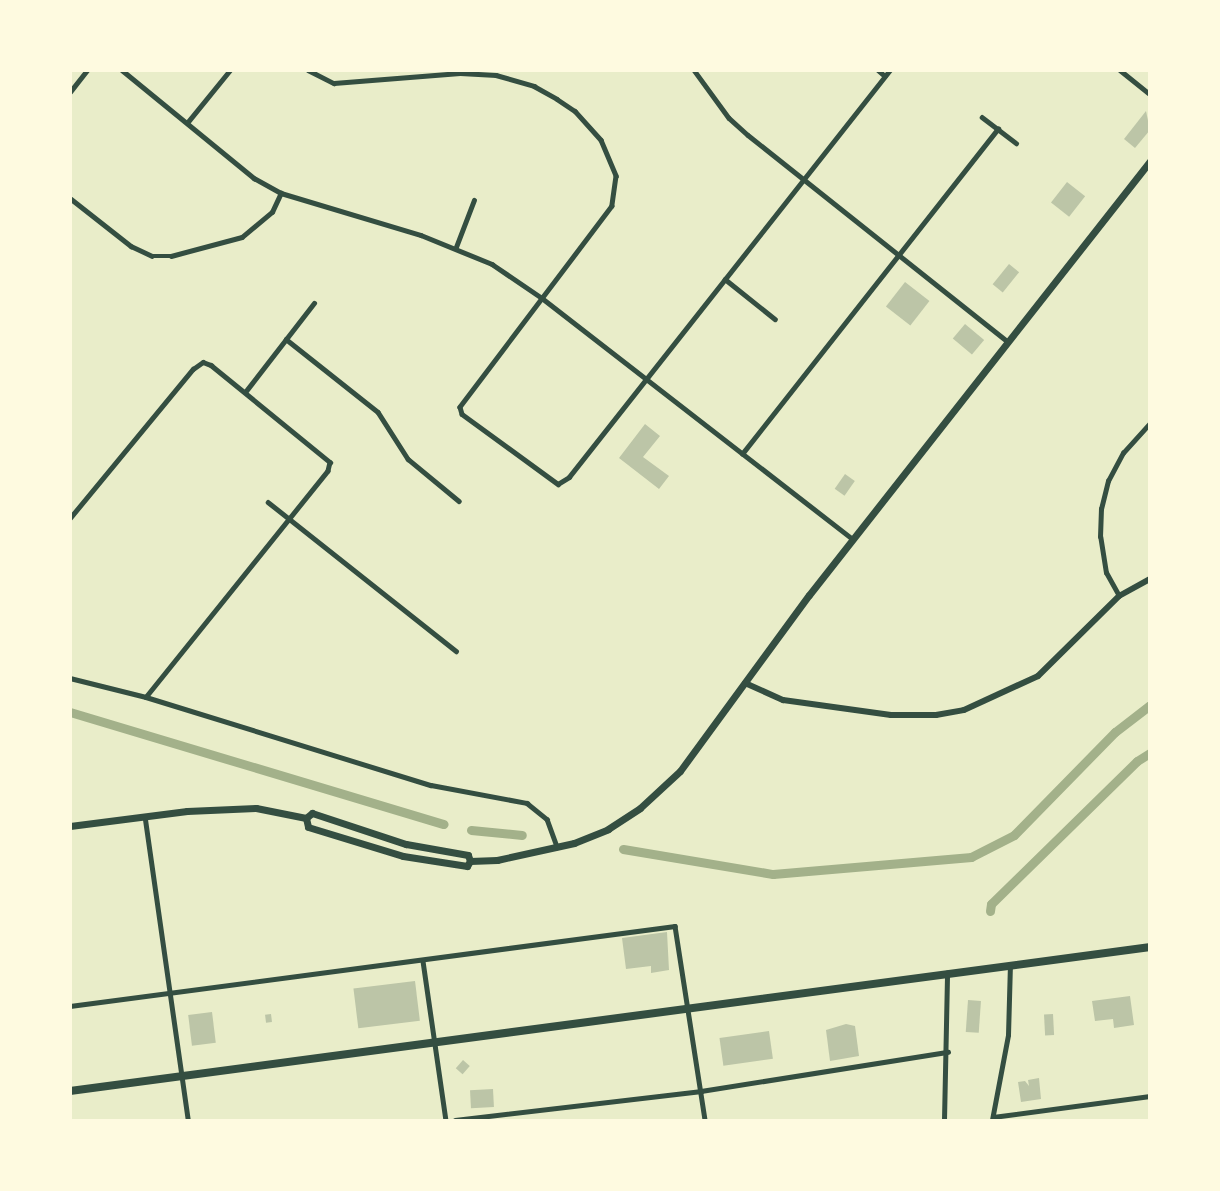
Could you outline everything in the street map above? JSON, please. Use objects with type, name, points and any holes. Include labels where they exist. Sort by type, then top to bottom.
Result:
[{"type":"main road","points":[[470,861],[497,860],[556,847],[608,829],[663,789],[853,539],[1149,161]]},
{"type":"main road","points":[[70,826],[237,807],[306,818],[312,813],[406,844],[468,855],[470,861]]},
{"type":"main road","points":[[306,818],[308,826],[403,856],[467,866],[470,861]]},
{"type":"main road","points":[[70,1091],[1149,946]]},
{"type":"street","points":[[70,92],[87,70]]},
{"type":"street","points":[[122,70],[254,178],[280,193],[456,247],[492,264],[543,298],[853,539]]},
{"type":"street","points":[[187,123],[230,70]]},
{"type":"street","points":[[308,70],[334,83],[460,73],[496,75],[534,86],[575,111],[601,140],[611,160],[616,191],[603,221],[460,407],[462,414],[558,484],[568,477],[890,70]]},
{"type":"street","points":[[694,70],[729,118],[897,256],[1007,341]]},
{"type":"street","points":[[878,70],[885,76]]},
{"type":"street","points":[[1120,70],[1149,93]]},
{"type":"street","points":[[982,117],[1016,143]]},
{"type":"street","points":[[742,454],[998,129]]},
{"type":"street","points":[[70,198],[131,246],[152,256],[171,256],[242,237],[272,212],[280,193]]},
{"type":"street","points":[[456,247],[474,200]]},
{"type":"street","points":[[725,279],[775,319]]},
{"type":"street","points":[[246,392],[314,303]]},
{"type":"street","points":[[286,339],[378,412],[408,459],[459,501]]},
{"type":"street","points":[[70,518],[193,369],[202,362],[211,364],[330,462],[328,471],[146,697]]},
{"type":"street","points":[[1119,596],[1106,573],[1100,537],[1101,509],[1108,481],[1124,453],[1149,423]]},
{"type":"street","points":[[268,502],[456,651]]},
{"type":"street","points":[[745,683],[783,700],[891,715],[936,715],[964,710],[1038,676],[1119,596],[1149,579]]},
{"type":"street","points":[[70,678],[146,697],[431,784],[527,803],[547,819],[556,847]]},
{"type":"street","points":[[145,816],[188,1120]]},
{"type":"street","points":[[70,1006],[675,926],[705,1120]]},
{"type":"street","points":[[423,961],[446,1120]]},
{"type":"street","points":[[1010,965],[1008,1035],[992,1119],[1149,1096]]},
{"type":"street","points":[[944,1120],[948,1052],[947,974]]},
{"type":"street","points":[[455,1120],[701,1091],[948,1052]]},
{"type":"building","points":[[1146,111],[1150,130],[1135,148],[1124,139]]},
{"type":"building","points":[[1067,182],[1085,196],[1069,217],[1051,202]]},
{"type":"building","points":[[1009,264],[1019,272],[1003,292],[993,284]]},
{"type":"building","points":[[905,282],[929,301],[910,326],[886,306]]},
{"type":"building","points":[[965,324],[984,340],[972,355],[953,339]]},
{"type":"building","points":[[645,424],[660,436],[643,457],[669,476],[659,489],[619,458]]},
{"type":"building","points":[[845,474],[855,481],[845,496],[835,489]]},
{"type":"building","points":[[667,932],[669,970],[651,973],[651,966],[626,969],[622,938]]},
{"type":"building","points":[[415,981],[420,1021],[358,1028],[353,989]]},
{"type":"building","points":[[1130,996],[1134,1025],[1114,1028],[1113,1019],[1095,1021],[1092,1001]]},
{"type":"building","points":[[968,1000],[981,1001],[979,1033],[966,1032]]},
{"type":"building","points":[[212,1012],[216,1043],[192,1046],[188,1015]]},
{"type":"building","points":[[271,1014],[272,1022],[266,1023],[265,1015]]},
{"type":"building","points":[[1044,1014],[1053,1014],[1054,1035],[1045,1035]]},
{"type":"building","points":[[846,1024],[855,1026],[859,1056],[830,1061],[826,1030]]},
{"type":"building","points":[[769,1031],[773,1059],[723,1066],[719,1038]]},
{"type":"building","points":[[463,1060],[470,1066],[463,1074],[456,1068]]},
{"type":"building","points":[[1039,1078],[1041,1099],[1021,1102],[1018,1082],[1025,1081],[1029,1086],[1028,1080]]},
{"type":"building","points":[[493,1089],[494,1107],[471,1108],[470,1090]]},
{"type":"waterway","points":[[623,849],[773,874],[971,857],[1014,835],[1115,732],[1150,705]]},
{"type":"waterway","points":[[70,712],[444,824]]},
{"type":"waterway","points":[[990,911],[991,904],[1137,761],[1150,753]]},
{"type":"waterway","points":[[471,830],[522,835]]}]
